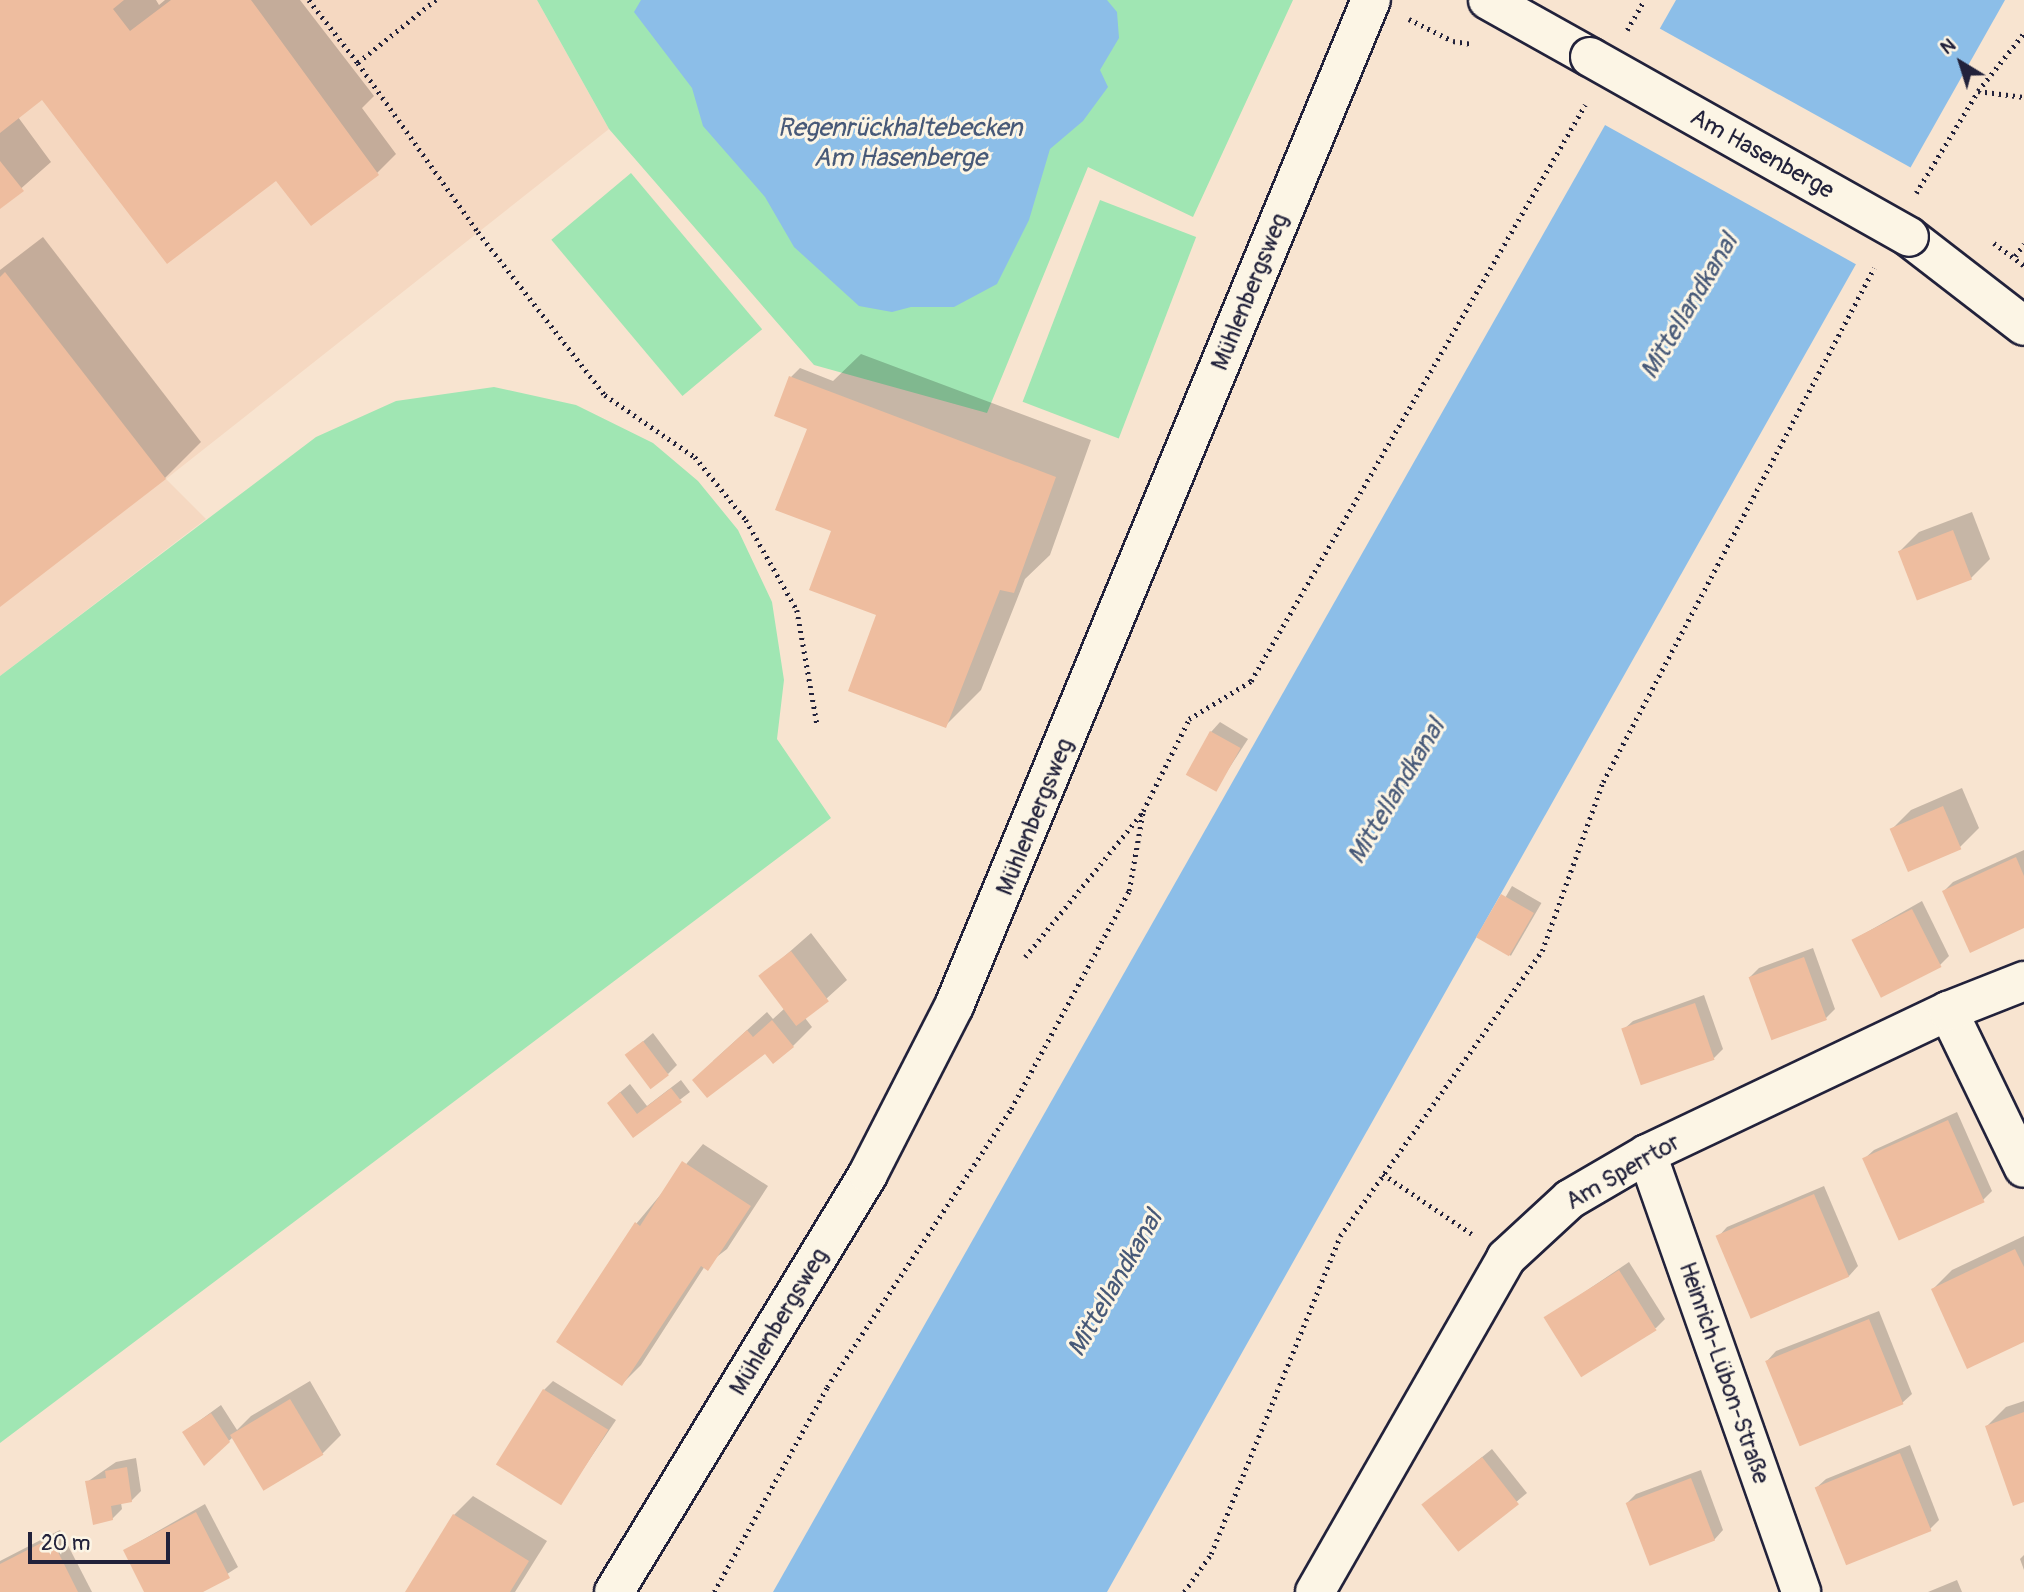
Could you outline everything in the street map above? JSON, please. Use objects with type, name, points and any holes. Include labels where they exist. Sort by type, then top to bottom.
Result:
[{"type":"street","name":"Mühlenbergsweg","points":[[614,1592],[868,1174],[954,1006],[1371,0]]},
{"type":"street","name":"Am Hasenberge","points":[[1488,0],[1591,75],[1909,237],[2024,326]]},
{"type":"street","name":"Am Sperrtor","points":[[1315,1592],[1506,1258],[1570,1199],[1647,1154],[1948,1012],[2024,981]]},
{"type":"street","points":[[1948,1012],[2024,1168]]},
{"type":"street","name":"Heinrich-Lübon-Straße","points":[[1647,1154],[1801,1592]]},
{"type":"path","points":[[309,0],[358,63],[478,232],[605,395],[695,457],[746,520],[797,610],[817,723]]},
{"type":"path","points":[[358,63],[436,0]]},
{"type":"path","points":[[1624,35],[1644,0]]},
{"type":"path","points":[[1406,18],[1453,41],[1477,45]]},
{"type":"path","points":[[1951,133],[1978,91],[2024,33]]},
{"type":"path","points":[[1058,916],[1143,811],[1189,719],[1251,681],[1591,75]]},
{"type":"path","points":[[1978,91],[2024,97]]},
{"type":"path","points":[[2024,244],[2015,256],[2024,266]]},
{"type":"path","points":[[1184,1592],[1211,1554],[1340,1236],[1542,951],[1603,782],[1867,281]]},
{"type":"path","points":[[714,1592],[827,1387],[1011,1109],[1129,891],[1143,811]]},
{"type":"path","points":[[1383,1174],[1460,1226]]},
{"type":"shaded area","points":[[0,0],[537,0],[609,129],[166,479],[206,519],[0,676]]},
{"type":"green space","points":[[537,0],[1293,0],[1193,217],[1088,167],[987,413],[814,365],[609,129]]},
{"type":"green space","points":[[631,173],[762,329],[682,396],[551,240]]},
{"type":"green space","points":[[1100,200],[1196,237],[1119,439],[1023,402]]},
{"type":"green space","points":[[494,387],[576,405],[653,443],[698,481],[738,530],[772,602],[784,680],[777,739],[831,818],[0,1443],[0,676],[316,437],[396,401]]},
{"type":"water","name":"Regenrückhaltebecken Am Hasenberge","points":[[641,0],[1107,0],[1117,12],[1119,38],[1100,70],[1108,87],[1083,121],[1050,149],[1029,220],[997,284],[954,307],[911,307],[892,312],[859,306],[794,247],[765,197],[703,126],[692,88],[634,12]]},
{"type":"water","name":"Mittellandkanal","points":[[1676,0],[2005,0],[1107,1592],[773,1592]]},
{"type":"pier","points":[[1657,27],[1913,169],[1859,266],[1603,124]]},
{"type":"building","points":[[0,0],[124,0],[113,9],[130,31],[171,0],[251,0],[379,175],[311,226],[276,181],[167,264],[42,100],[0,133]]},
{"type":"building","points":[[0,161],[24,191],[0,209]]},
{"type":"building","points":[[5,272],[166,479],[0,607],[0,277]]},
{"type":"building","points":[[789,376],[1056,477],[1014,593],[1000,590],[946,728],[848,691],[876,615],[809,590],[831,531],[775,510],[807,429],[774,416]]},
{"type":"building","points":[[1953,530],[1972,579],[1917,601],[1898,551]]},
{"type":"building","points":[[1210,731],[1241,748],[1216,792],[1186,775]]},
{"type":"building","points":[[1943,806],[1961,849],[1908,872],[1890,829]]},
{"type":"building","points":[[2016,857],[2024,876],[2024,928],[1970,953],[1942,891]]},
{"type":"building","points":[[1501,894],[1534,913],[1509,956],[1476,937]]},
{"type":"building","points":[[1912,909],[1942,967],[1881,998],[1851,940]]},
{"type":"building","points":[[791,951],[829,1001],[796,1026],[758,976]]},
{"type":"building","points":[[1804,957],[1827,1020],[1771,1040],[1749,977]]},
{"type":"building","points":[[1695,1003],[1715,1060],[1641,1085],[1621,1028]]},
{"type":"building","points":[[772,1020],[794,1047],[773,1064],[765,1054],[707,1098],[692,1080],[747,1030],[753,1037]]},
{"type":"building","points":[[643,1041],[669,1075],[651,1089],[625,1055]]},
{"type":"building","points":[[671,1088],[682,1102],[633,1138],[607,1103],[620,1092],[637,1114]]},
{"type":"building","points":[[1948,1120],[1985,1202],[1899,1240],[1862,1158]]},
{"type":"building","points":[[682,1161],[751,1206],[708,1271],[701,1266],[622,1386],[556,1342],[635,1222],[640,1226]]},
{"type":"building","points":[[1814,1194],[1849,1277],[1751,1319],[1716,1236]]},
{"type":"building","points":[[2015,1249],[2024,1267],[2024,1342],[1967,1369],[1931,1289]]},
{"type":"building","points":[[1619,1270],[1657,1330],[1581,1377],[1544,1317]]},
{"type":"building","points":[[1869,1319],[1903,1404],[1800,1446],[1765,1361]]},
{"type":"building","points":[[543,1389],[608,1430],[561,1505],[496,1464]]},
{"type":"building","points":[[290,1399],[323,1455],[263,1491],[230,1435]]},
{"type":"building","points":[[2024,1412],[2024,1502],[2013,1506],[1985,1426]]},
{"type":"building","points":[[211,1413],[230,1442],[204,1466],[182,1432]]},
{"type":"building","points":[[1900,1453],[1931,1531],[1846,1565],[1815,1487]]},
{"type":"building","points":[[1482,1457],[1519,1504],[1458,1552],[1421,1504]]},
{"type":"building","points":[[127,1467],[132,1502],[111,1506],[113,1520],[93,1525],[85,1481],[106,1478],[105,1471]]},
{"type":"building","points":[[1691,1478],[1715,1541],[1650,1566],[1626,1503]]},
{"type":"building","points":[[196,1512],[230,1578],[203,1592],[144,1592],[123,1550]]},
{"type":"building","points":[[453,1514],[529,1561],[510,1592],[405,1592]]},
{"type":"building","points":[[51,1538],[78,1592],[0,1592],[0,1564]]}]
